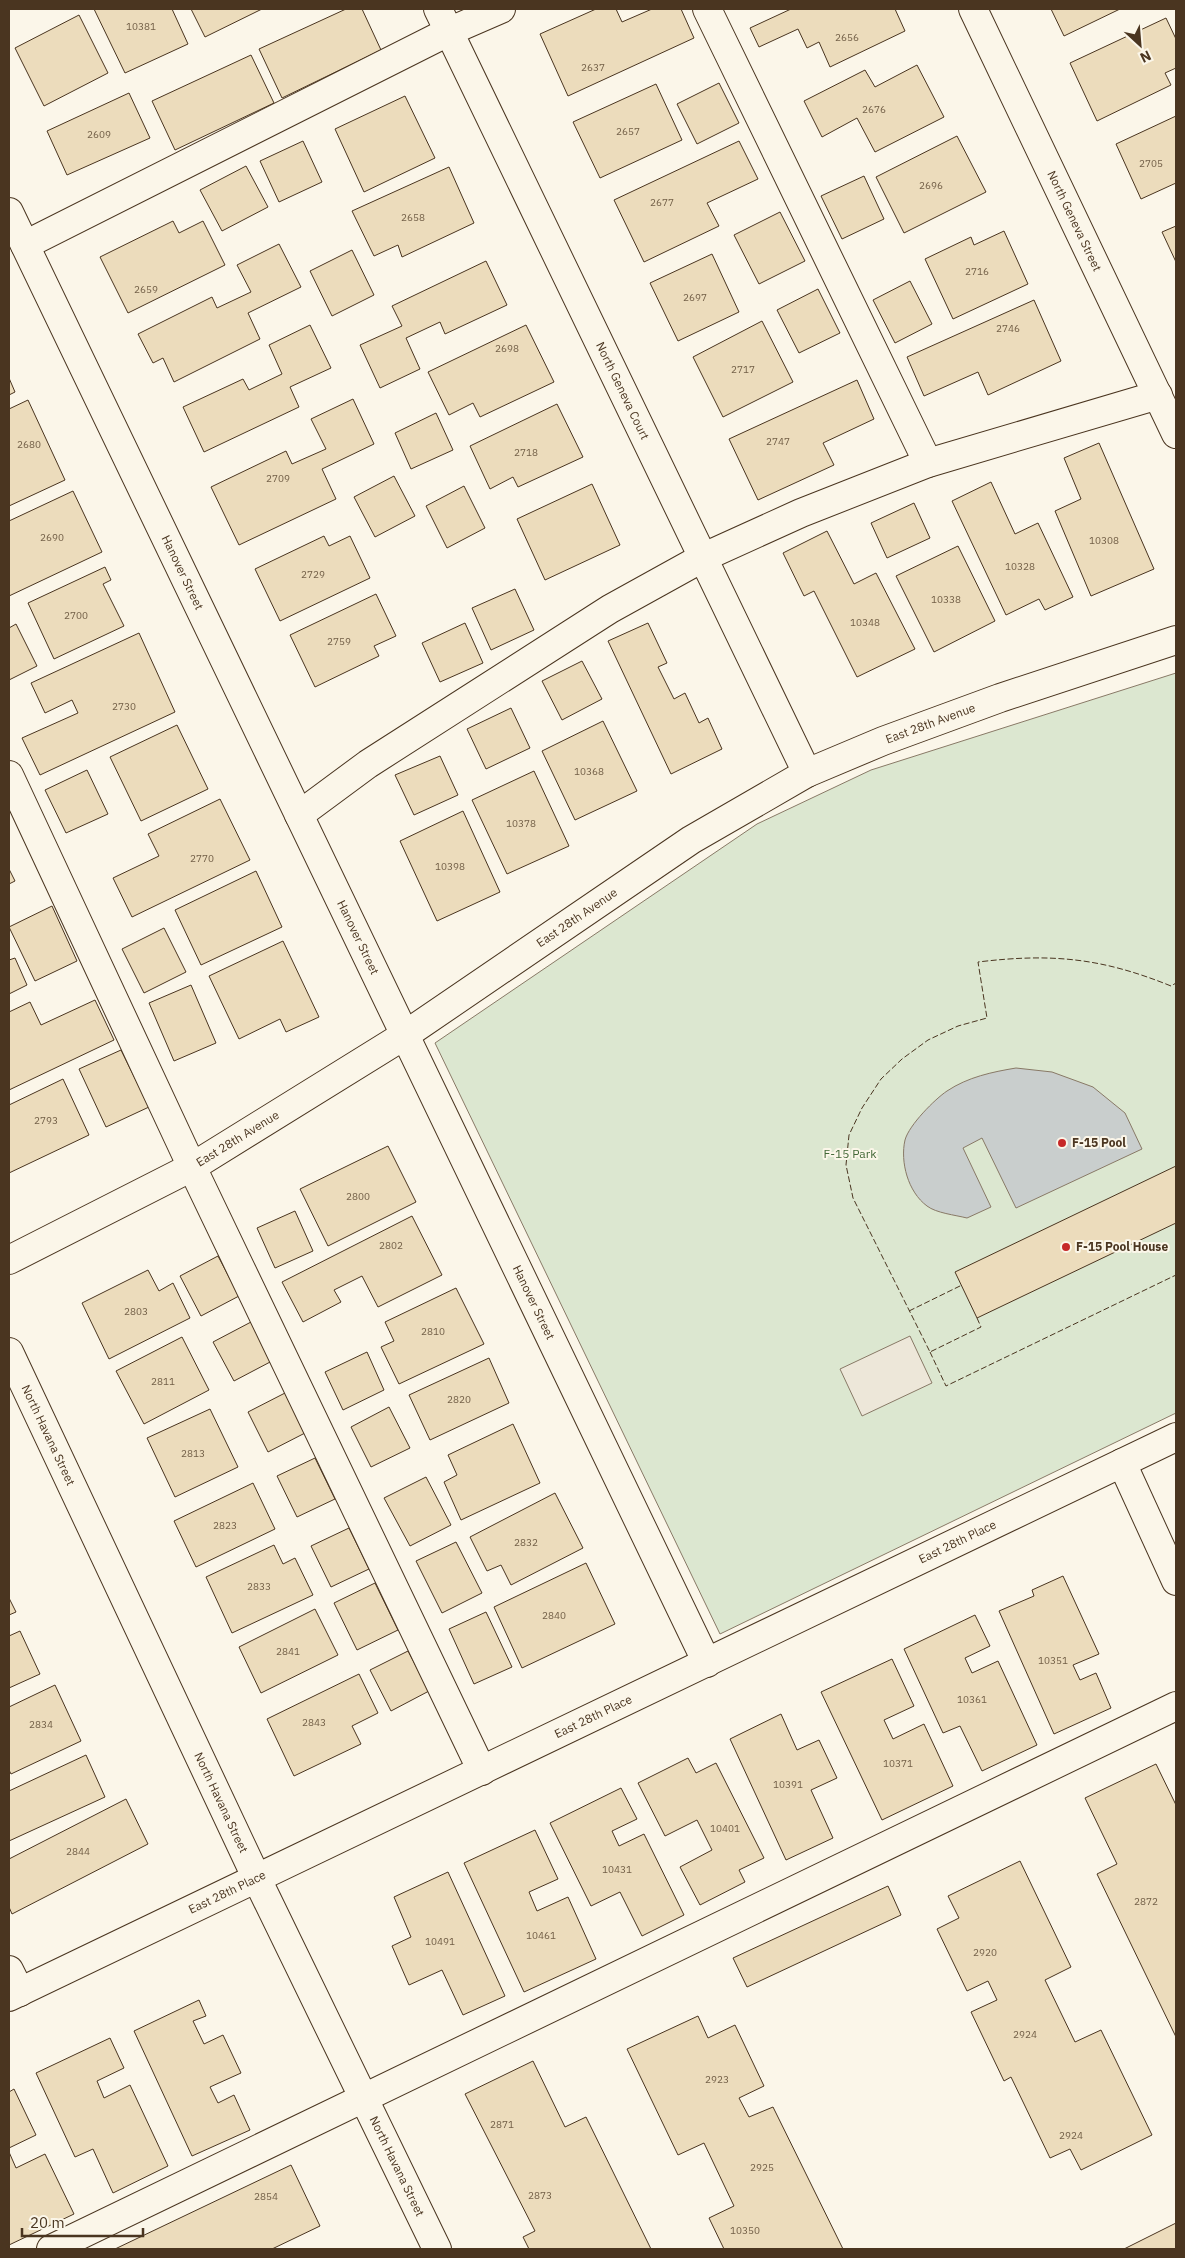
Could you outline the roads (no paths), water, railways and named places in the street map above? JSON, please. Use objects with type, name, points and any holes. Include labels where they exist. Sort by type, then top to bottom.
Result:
[{"type":"street","points":[[24,245],[443,20],[501,9]]},
{"type":"street","points":[[707,9],[928,464]]},
{"type":"street","name":"North Geneva Street","points":[[974,9],[1176,434]]},
{"type":"street","name":"North Geneva Court","points":[[443,20],[807,773]]},
{"type":"street","name":"Hanover Street","points":[[9,212],[707,1663]]},
{"type":"street","points":[[299,814],[368,764],[610,609],[704,558],[801,513],[928,464],[1158,395]]},
{"type":"street","name":"East 28th Avenue","points":[[9,1260],[192,1167],[405,1035],[653,864],[732,815],[807,773],[883,741],[1000,698],[1176,640]]},
{"type":"street","points":[[9,775],[192,1167],[482,1771]]},
{"type":"street","name":"North Havana Street","points":[[9,1352],[257,1879],[437,2249]]},
{"type":"street","name":"East 28th Place","points":[[12,1986],[257,1879],[1176,1437]]},
{"type":"street","points":[[1122,1463],[1176,1581]]},
{"type":"street","points":[[51,2249],[1176,1706]]},
{"type":"place","name":"F-15 Pool","points":[[1062,1143]]},
{"type":"place","name":"F-15 Pool House","points":[[1066,1247]]},
{"type":"park label","name":"F-15 Park","points":[[850,1154]]}]
